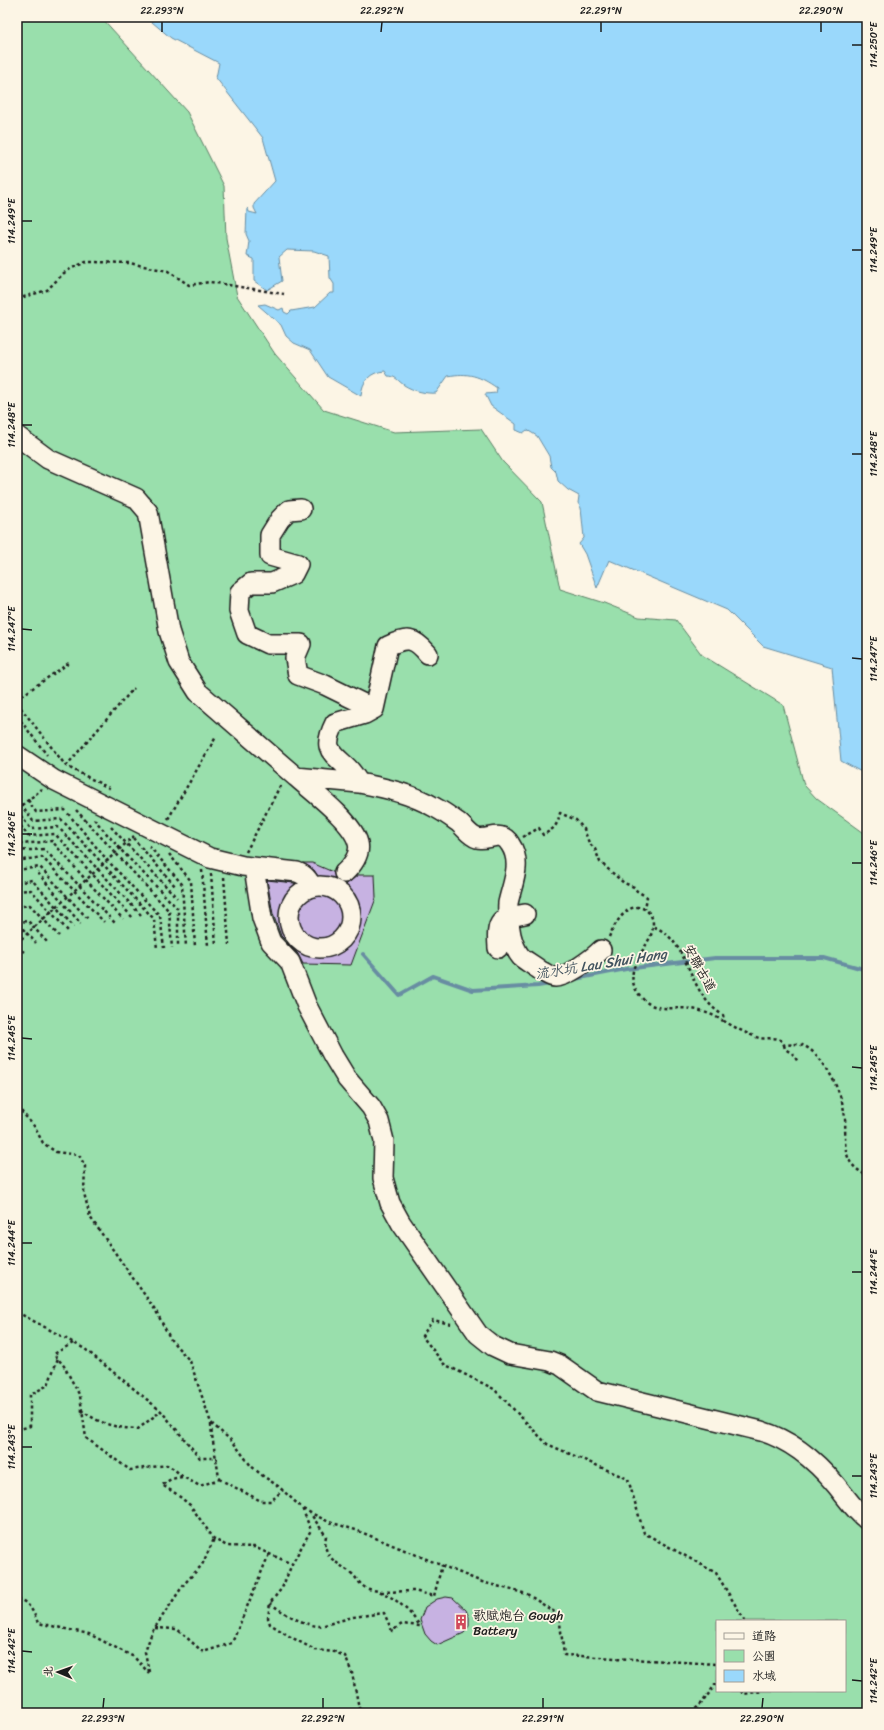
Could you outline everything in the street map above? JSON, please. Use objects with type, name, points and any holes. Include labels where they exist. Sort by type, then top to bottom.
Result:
[{"type":"street","points":[[17,436],[48,459],[136,498],[148,512],[168,632],[179,662],[198,692],[290,778],[327,804],[352,830],[359,844],[356,859],[344,873]]},
{"type":"street","points":[[301,509],[289,510],[280,519],[270,535],[270,556],[298,564],[293,574],[272,583],[251,583],[240,592],[239,611],[247,634],[268,644],[301,644],[295,658],[298,675],[325,685],[374,709]]},
{"type":"street","points":[[359,783],[349,769],[335,758],[329,747],[329,736],[335,723],[365,714],[374,709],[388,646],[402,639],[419,643],[428,654]]},
{"type":"street","points":[[17,755],[54,780],[154,827],[211,858],[249,861],[296,872],[304,875],[309,881],[311,888]]},
{"type":"street","points":[[290,778],[359,783],[386,788],[411,796],[437,808],[478,839],[494,836],[503,837],[510,844],[516,868],[514,886],[509,902],[516,915],[512,941],[519,953],[527,961],[549,976],[556,977],[564,976],[595,956],[601,950]]},
{"type":"street","points":[[249,861],[262,918],[271,942],[290,962],[310,1012],[333,1056],[347,1079],[371,1107],[379,1121],[384,1141],[383,1178],[392,1209],[478,1334],[504,1352],[517,1356],[550,1361],[560,1365],[597,1391],[776,1436],[792,1445],[818,1466],[831,1479],[856,1510],[867,1520]]},
{"type":"street","points":[[498,948],[498,929],[500,922],[516,915]]},
{"type":"path","points":[[17,299],[47,290],[64,273],[72,268],[86,262],[101,261],[129,263],[168,272],[189,285],[210,282],[284,294]]},
{"type":"path","points":[[17,700],[69,663]]},
{"type":"path","points":[[134,688],[54,780],[17,810],[31,829],[58,827],[141,915]]},
{"type":"path","points":[[17,704],[66,766],[114,790]]},
{"type":"path","points":[[186,947],[182,884],[149,845],[154,827],[216,737]]},
{"type":"path","points":[[249,861],[290,778]]},
{"type":"path","points":[[17,800],[33,821],[61,819],[154,919],[157,949]]},
{"type":"path","points":[[28,800],[36,812],[65,810],[108,861],[160,916],[164,948]]},
{"type":"path","points":[[76,810],[169,911],[172,948]]},
{"type":"path","points":[[510,844],[539,828],[543,835],[554,828],[558,822],[560,812],[568,815],[576,820],[584,829],[600,862],[624,883],[634,887],[637,892],[647,897],[645,908]]},
{"type":"path","points":[[93,818],[120,849],[178,909],[178,947]]},
{"type":"path","points":[[17,821],[28,836],[55,834],[134,919]]},
{"type":"path","points":[[17,942],[126,844],[154,827],[174,822]]},
{"type":"path","points":[[110,826],[177,898]]},
{"type":"path","points":[[154,827],[176,887]]},
{"type":"path","points":[[154,827],[170,858],[191,881],[195,946]]},
{"type":"path","points":[[17,838],[22,844],[52,841],[123,919]]},
{"type":"path","points":[[17,851],[44,849],[116,924]]},
{"type":"path","points":[[17,862],[42,857],[104,922]]},
{"type":"path","points":[[211,858],[229,945]]},
{"type":"path","points":[[211,858],[216,946]]},
{"type":"path","points":[[208,946],[211,858]]},
{"type":"path","points":[[17,870],[40,866],[69,896],[89,920]]},
{"type":"path","points":[[38,873],[81,924]]},
{"type":"path","points":[[17,883],[32,880],[74,927]]},
{"type":"path","points":[[17,892],[31,890],[52,911],[68,931]]},
{"type":"path","points":[[17,907],[30,905],[60,936]]},
{"type":"path","points":[[601,950],[626,911],[639,907],[645,908],[653,919],[654,927],[636,961],[634,975],[638,992],[644,1000],[652,1006],[663,1008],[691,1008],[706,1012],[724,1021]]},
{"type":"path","points":[[17,922],[28,921],[47,942]]},
{"type":"path","name":"安聯古道","points":[[654,927],[661,929],[674,943],[683,956],[702,994],[715,1010],[723,1016],[724,1021],[758,1038],[779,1039],[784,1045],[801,1044],[815,1055],[831,1075],[837,1086],[844,1110],[847,1154],[853,1167],[867,1176]]},
{"type":"path","points":[[17,929],[22,928],[36,943]]},
{"type":"path","points":[[17,947],[24,952]]},
{"type":"path","points":[[784,1045],[785,1049],[793,1054],[798,1062]]},
{"type":"path","points":[[17,1100],[20,1110],[34,1126],[44,1143],[56,1152],[79,1155],[85,1166],[84,1193],[90,1217],[156,1311],[171,1340],[190,1361],[211,1423],[212,1441],[219,1479]]},
{"type":"path","points":[[17,1312],[85,1349],[161,1411],[200,1458],[216,1458]]},
{"type":"path","points":[[455,1325],[433,1320],[422,1336],[444,1364],[494,1389],[547,1444],[628,1479],[644,1533],[716,1574],[744,1620]]},
{"type":"path","points":[[73,1343],[54,1354],[64,1366],[80,1396],[86,1438],[130,1470],[167,1465],[174,1468],[183,1477],[200,1486],[219,1479],[261,1501],[272,1501],[283,1490]]},
{"type":"path","points":[[17,1430],[30,1426],[30,1395],[48,1385],[58,1358]]},
{"type":"path","points":[[81,1410],[104,1423],[117,1428],[138,1429],[161,1411]]},
{"type":"path","points":[[211,1423],[233,1442],[251,1466],[283,1490],[302,1508],[329,1522],[356,1530],[482,1582],[527,1594],[559,1615],[564,1655],[716,1664]]},
{"type":"path","points":[[183,1477],[171,1479],[162,1485],[190,1505],[214,1539],[227,1546],[254,1547],[292,1564]]},
{"type":"path","points":[[302,1508],[311,1530],[292,1564],[282,1588],[270,1603],[268,1618],[270,1624],[288,1636],[315,1650],[335,1652],[345,1656],[352,1673],[359,1708],[366,1713]]},
{"type":"path","points":[[310,1512],[326,1536],[324,1545],[330,1558],[351,1573],[365,1588],[381,1592],[414,1591],[434,1596],[442,1565]]},
{"type":"path","points":[[17,1599],[23,1600],[32,1609],[38,1623],[89,1634],[134,1657],[149,1673],[144,1652],[155,1628],[184,1584],[202,1564],[214,1539]]},
{"type":"path","points":[[155,1628],[177,1629],[203,1652],[232,1643],[269,1554]]},
{"type":"path","points":[[270,1603],[277,1609],[313,1627],[368,1614],[384,1613],[392,1631],[402,1624],[420,1626],[412,1614],[400,1604],[381,1592]]},
{"type":"path","points":[[691,1713],[702,1703],[716,1685]]},
{"type":"path","points":[[741,1692],[742,1694],[756,1692]]},
{"type":"green space","points":[[17,17],[101,17],[187,112],[224,186],[226,238],[237,296],[275,354],[324,410],[394,432],[481,429],[503,462],[542,502],[560,589],[604,603],[639,617],[676,620],[702,655],[783,705],[804,785],[817,799],[867,835],[867,1713],[17,1713]]},
{"type":"water","points":[[146,17],[867,17],[867,775],[841,761],[832,667],[763,646],[727,610],[609,560],[597,588],[585,554],[579,544],[584,538],[581,508],[578,503],[579,496],[568,490],[558,481],[556,472],[551,467],[549,456],[537,436],[527,430],[523,433],[516,430],[516,424],[491,406],[485,394],[496,393],[497,388],[485,380],[462,374],[448,376],[436,393],[424,392],[408,387],[395,378],[388,376],[385,371],[375,373],[368,378],[363,386],[361,396],[328,377],[310,350],[294,343],[286,336],[281,325],[258,305],[265,304],[279,310],[283,308],[284,312],[288,314],[291,311],[315,307],[330,293],[334,293],[334,284],[330,278],[329,256],[314,251],[287,250],[279,257],[282,281],[267,290],[254,281],[254,259],[247,256],[249,241],[246,234],[247,209],[248,208],[249,212],[257,214],[254,204],[275,181],[263,138],[216,78],[219,63],[171,38]]},
{"type":"building","points":[[303,863],[312,863],[333,872],[336,880],[341,884],[347,884],[358,875],[375,875],[376,898],[351,965],[303,964],[298,954],[281,936],[273,914],[267,880],[294,883],[299,886],[304,895],[309,898],[315,897],[319,895],[322,890],[321,881],[314,870]]},
{"type":"building","name":"歌賦炮台 Gough Battery","points":[[446,1597],[453,1598],[466,1610],[469,1617],[469,1626],[464,1633],[437,1645],[425,1634],[420,1620],[425,1607],[437,1599]]},
{"type":"waterway","name":"流水坑 Lau Shui Hang","points":[[363,954],[399,995],[433,976],[473,990],[550,984]]},
{"type":"waterway","name":"流水坑 Lau Shui Hang","points":[[575,979],[626,969],[715,958],[824,958],[867,970]]},
{"type":"place","name":"歌賦炮台 Gough Battery","points":[[461,1622]]}]
